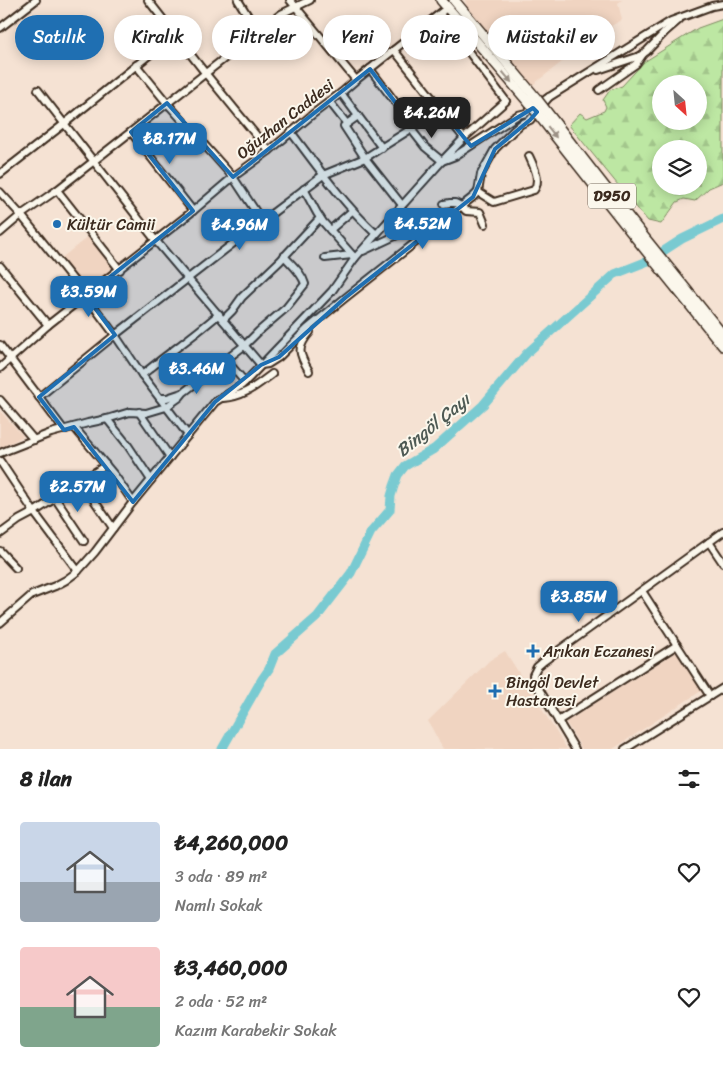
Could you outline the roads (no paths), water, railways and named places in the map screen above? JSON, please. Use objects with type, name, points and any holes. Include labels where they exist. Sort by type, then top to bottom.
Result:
[{"type":"main road","name":"D950","points":[[442,0],[453,2],[641,240],[723,336]]},
{"type":"main road","name":"D950","points":[[665,269],[723,346]]},
{"type":"street","points":[[0,28],[36,0]]},
{"type":"street","points":[[238,0],[247,15]]},
{"type":"street","points":[[290,0],[356,80]]},
{"type":"street","points":[[280,15],[310,0]]},
{"type":"street","points":[[149,1],[160,15]]},
{"type":"street","name":"Oğuzhan Caddesi","points":[[0,368],[48,325],[120,270],[233,177],[269,151],[453,2]]},
{"type":"street","points":[[442,160],[455,156],[665,25],[684,16],[723,4]]},
{"type":"street","points":[[361,252],[442,160],[506,100],[440,14]]},
{"type":"street","points":[[599,90],[636,64],[643,54],[665,32],[684,16]]},
{"type":"street","points":[[394,50],[464,138]]},
{"type":"street","points":[[589,72],[643,54]]},
{"type":"street","points":[[0,174],[142,60]]},
{"type":"street","points":[[195,60],[269,151]]},
{"type":"street","points":[[0,233],[223,60]]},
{"type":"street","points":[[136,65],[233,177],[262,221]]},
{"type":"street","points":[[370,69],[425,147],[442,160]]},
{"type":"street","points":[[38,90],[156,240],[261,365]]},
{"type":"street","points":[[341,93],[382,148]]},
{"type":"street","points":[[261,365],[268,364],[279,357],[307,329],[478,192],[481,174],[495,150],[517,127],[530,120],[549,97]]},
{"type":"street","points":[[329,101],[347,124]]},
{"type":"street","points":[[39,397],[115,335],[323,175],[365,158],[382,148],[412,128],[438,106]]},
{"type":"street","points":[[358,116],[344,126],[365,158],[402,205]]},
{"type":"street","points":[[131,132],[193,211]]},
{"type":"street","points":[[291,132],[352,211],[376,234]]},
{"type":"street","points":[[478,192],[494,202],[534,190],[537,184],[536,175],[529,156]]},
{"type":"street","points":[[304,189],[320,218],[354,257]]},
{"type":"street","points":[[57,190],[120,270]]},
{"type":"street","points":[[0,192],[21,215],[86,296],[142,375],[188,435]]},
{"type":"street","points":[[444,204],[450,202],[461,206],[466,211],[480,212],[485,224]]},
{"type":"street","points":[[330,230],[352,211]]},
{"type":"street","points":[[142,375],[204,328],[232,311],[242,297],[320,218]]},
{"type":"street","points":[[0,623],[32,595],[55,586],[78,571],[95,552],[132,502],[215,402],[245,382],[332,291],[354,257],[410,229]]},
{"type":"street","points":[[0,453],[74,427],[130,412],[146,413],[166,407],[245,345],[286,308],[305,284],[299,272],[284,256]]},
{"type":"street","points":[[325,258],[354,257]]},
{"type":"street","points":[[0,266],[48,325]]},
{"type":"street","points":[[309,371],[299,352],[301,345],[322,317]]},
{"type":"street","points":[[0,345],[64,430]]},
{"type":"street","points":[[226,360],[245,382]]},
{"type":"street","points":[[220,398],[232,398],[243,394],[272,374]]},
{"type":"street","points":[[160,398],[168,398],[184,392]]},
{"type":"street","points":[[0,400],[34,440]]},
{"type":"street","points":[[139,412],[170,457]]},
{"type":"street","points":[[108,419],[151,480]]},
{"type":"street","points":[[74,427],[115,476],[132,502]]},
{"type":"street","points":[[0,461],[34,512],[78,571]]},
{"type":"street","points":[[0,534],[106,465]]},
{"type":"street","points":[[81,481],[113,528]]},
{"type":"street","points":[[55,498],[84,540]]},
{"type":"street","points":[[575,749],[534,679],[533,675],[537,668],[544,661],[723,532]]},
{"type":"street","points":[[709,542],[723,563]]},
{"type":"street","points":[[0,551],[16,568]]},
{"type":"street","points":[[642,591],[710,696]]},
{"type":"street","points":[[558,721],[677,645]]},
{"type":"street","points":[[625,749],[723,688]]},
{"type":"waterway","name":"Bingöl Çayı","points":[[222,749],[269,669],[275,654],[317,617],[351,573],[371,532],[390,510],[394,486],[398,475],[405,466],[434,449],[483,405],[527,353],[615,274],[648,261],[682,239],[723,219]]},
{"type":"place","name":"Kültür Camii","points":[[57,224]]},
{"type":"place","name":"Arıkan Eczanesi","points":[[533,651]]},
{"type":"place","name":"Bingöl Devlet Hastanesi","points":[[495,691]]}]
